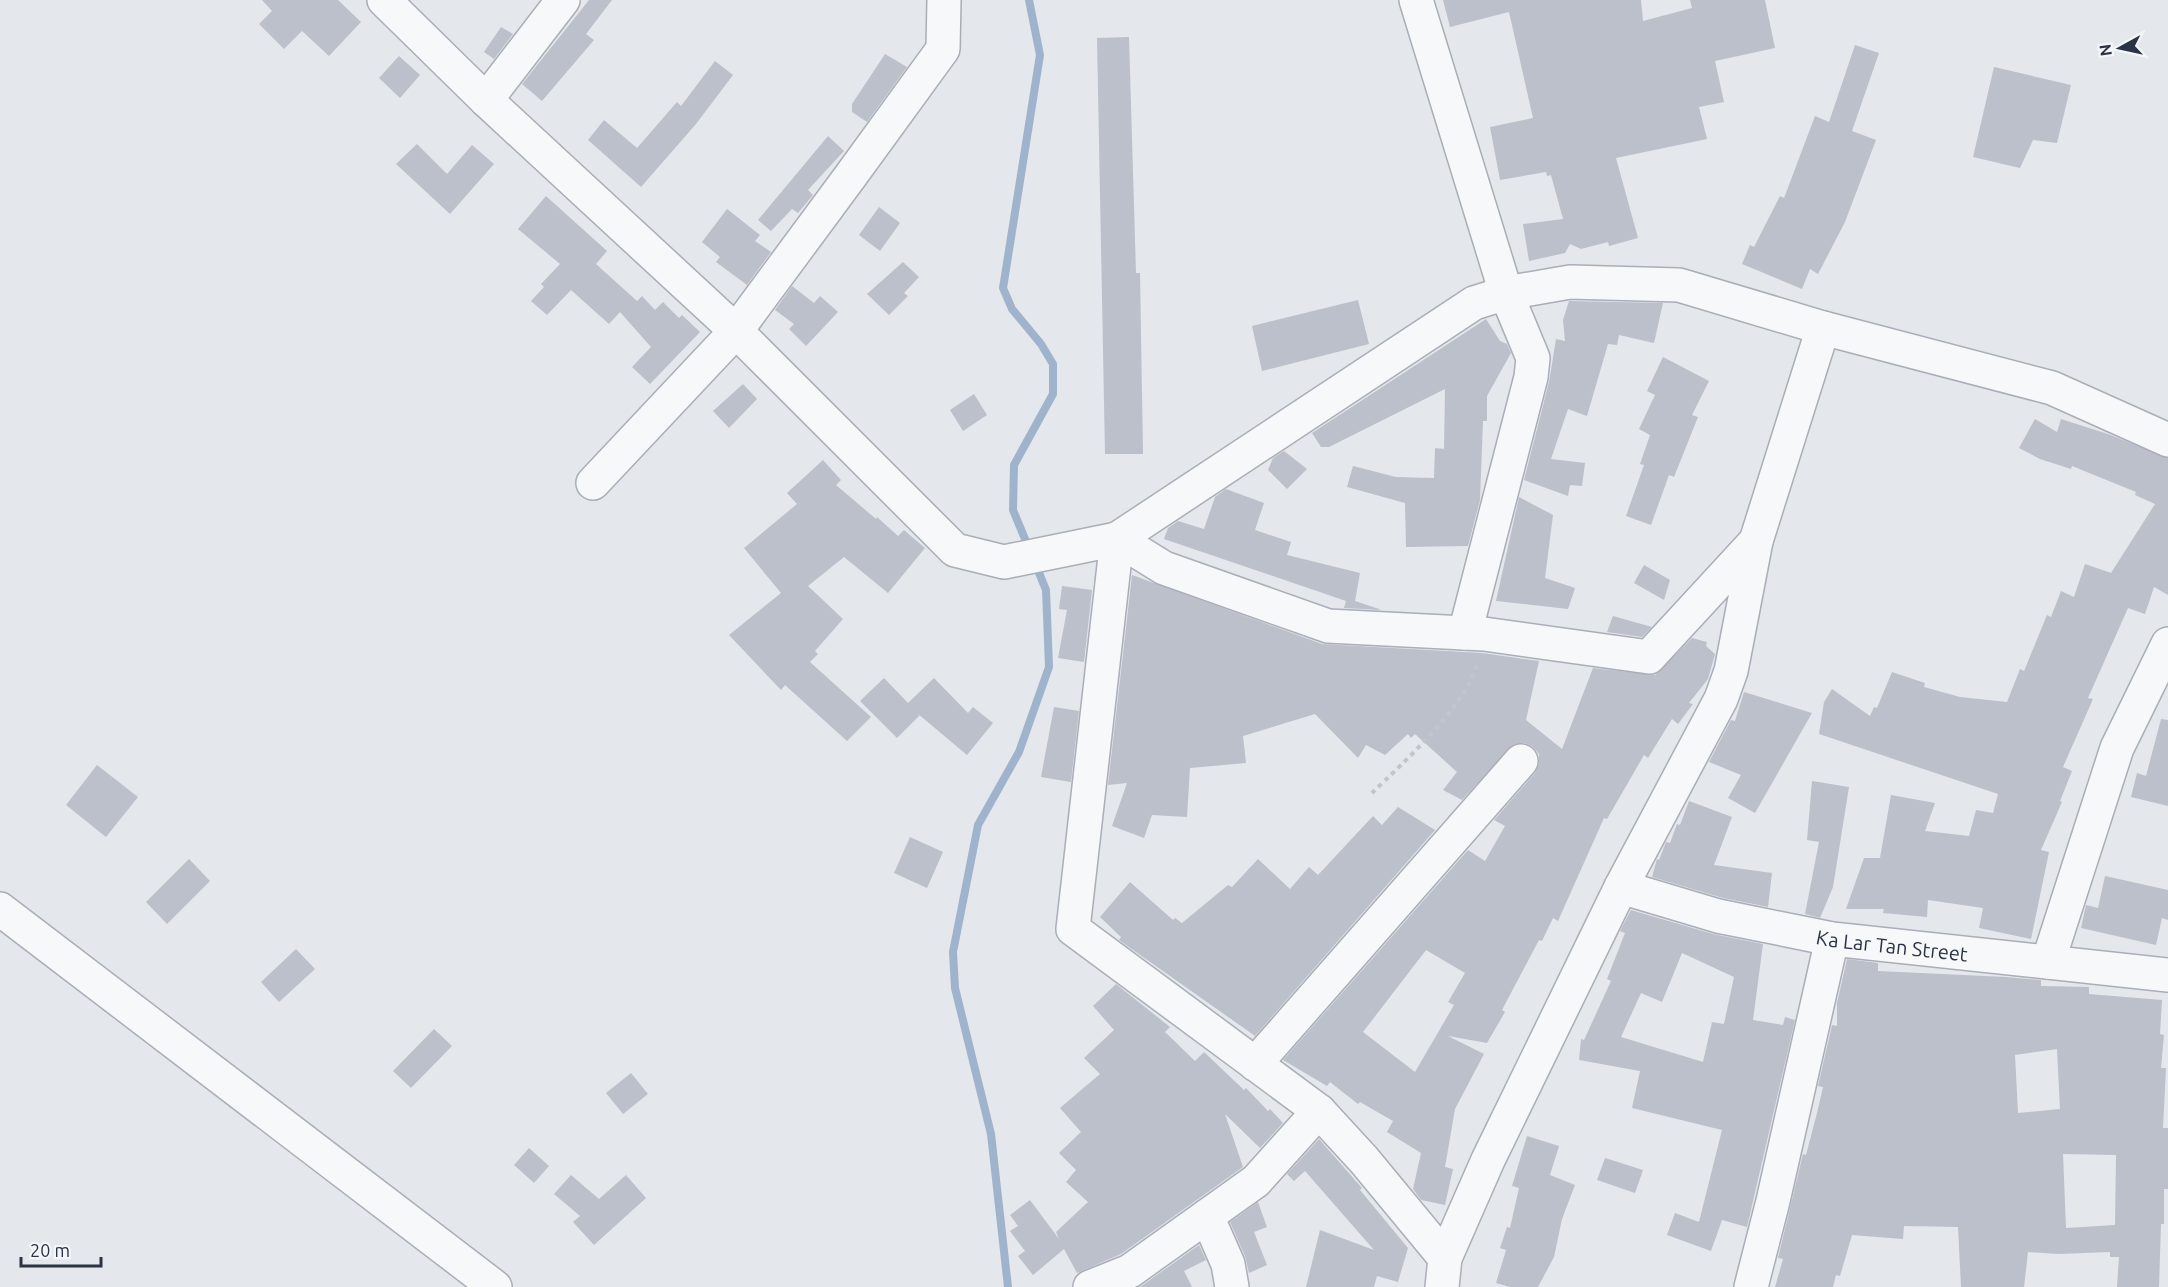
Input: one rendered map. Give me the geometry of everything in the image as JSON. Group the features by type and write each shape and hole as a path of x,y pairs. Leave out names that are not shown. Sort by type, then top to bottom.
{"street":[{"path":"384,0 486,100 736,331 955,550 1004,562 1117,539 1474,303 1506,293 1570,282 1679,285 1823,328 2052,388 2168,440"},
{"path":"486,100 563,0"},
{"path":"593,483 736,331 943,49 944,0"},
{"path":"1416,0 1506,293 1533,358 1474,634"},
{"path":"1443,1273 1488,1160 1621,887 1721,699 1731,671 1756,541 1823,328"},
{"path":"1117,539 1164,568 1328,626 1474,634 1650,657 1756,541"},
{"path":"1117,539 1072,929 1319,1111 1364,1160 1443,1273"},
{"path":"2048,962 2117,748 2168,644"},
{"path":"1255,1064 1521,760"},
{"name":"Ka Lar Tan Street","path":"1621,887 1718,916 1832,939 2168,975"},
{"path":"0,909 495,1287"},
{"path":"1751,1287 1773,1201 1832,939"},
{"path":"1090,1287 1130,1271 1256,1181 1319,1111"},
{"path":"1207,1216 1228,1264 1232,1287"}],"path":[{"path":"1372,794 1419,747 1473,680 1474,634"}],"building":[{"path":"262,0 338,0 361,22 329,56 302,31 284,49 259,24 272,11"},
{"path":"589,0 612,0 586,34 594,40 542,101 522,84"},
{"path":"1443,0 1641,0 1643,21 1692,8 1690,0 1765,0 1775,48 1715,61 1724,102 1699,107 1707,139 1616,158 1638,238 1609,246 1608,242 1581,249 1570,244 1565,253 1529,261 1523,224 1563,219 1551,175 1547,176 1546,172 1500,180 1490,127 1533,118 1509,12 1450,27"},
{"path":"501,27 513,34 494,59 484,52"},
{"path":"1129,37 1136,273 1140,273 1143,454 1105,454 1097,38"},
{"path":"1855,45 1879,53 1852,131 1876,140 1845,222 1818,274 1810,269 1802,289 1742,264 1750,245 1754,247 1780,196 1784,198 1815,116 1829,122"},
{"path":"885,54 907,67 867,122 852,112 852,104"},
{"path":"399,56 420,75 400,98 379,78"},
{"path":"715,61 733,75 696,124 641,187 588,140 604,120 637,148 677,102 681,106"},
{"path":"1994,67 2071,85 2057,143 2033,140 2020,168 1973,157"},
{"path":"828,136 844,151 808,190 813,195 798,213 792,209 771,231 758,220"},
{"path":"417,144 447,174 472,145 494,164 450,214 396,164"},
{"path":"546,196 607,251 596,264 637,301 642,296 655,310 663,302 679,318 682,315 700,332 650,384 632,367 651,347 620,312 609,324 571,290 547,315 531,301 544,287 541,284 560,264 518,229"},
{"path":"879,207 900,223 880,251 859,235"},
{"path":"727,209 760,235 755,241 771,252 747,285 716,262 720,257 702,242"},
{"path":"903,262 919,277 904,293 908,296 889,315 867,294"},
{"path":"792,286 814,303 820,296 838,312 806,346 789,329 794,324 775,310"},
{"path":"1358,300 1369,344 1262,371 1252,326"},
{"path":"1569,301 1663,303 1654,343 1619,335 1617,345 1608,344 1587,416 1568,409 1551,459 1585,463 1582,486 1570,485 1568,496 1524,480 1549,382 1556,339 1565,341 1563,320"},
{"path":"1486,319 1500,341 1507,344 1511,353 1487,396 1487,421 1483,421 1480,500 1468,546 1406,547 1405,503 1347,487 1353,466 1396,477 1434,478 1435,448 1444,449 1445,389 1329,447 1321,447 1312,433"},
{"path":"1663,357 1709,381 1692,415 1698,417 1674,477 1669,475 1651,525 1626,516 1644,465 1640,464 1650,435 1639,429 1655,395 1647,391"},
{"path":"743,384 757,399 729,428 713,411"},
{"path":"974,394 987,415 963,431 950,410"},
{"path":"2035,419 2057,432 2061,419 2108,434 2168,458 2168,595 2154,587 2145,614 2128,608 2088,698 2093,699 2063,767 2072,771 2060,801 2062,802 2041,850 2049,852 2031,939 1979,928 1983,908 1928,900 1927,917 1883,913 1884,909 1846,909 1864,858 1880,858 1891,795 1935,803 1925,831 1969,836 1976,810 1993,813 1998,794 1819,734 1824,702 1832,689 1870,716 1874,707 1877,708 1892,672 1925,683 1924,687 1960,697 2007,702 2020,669 2024,671 2047,615 2051,617 2061,591 2074,597 2085,564 2111,573 2155,504 2135,495 2136,492 2072,466 2071,469 2040,459 2019,448"},
{"path":"1284,451 1307,469 1287,489 1268,470 1273,458"},
{"path":"823,460 841,480 836,485 898,536 904,530 925,548 888,593 844,557 808,586 843,619 815,651 818,654 810,662 871,717 847,741 785,685 781,690 729,635 781,593 744,548 797,504 787,493"},
{"path":"1226,489 1264,503 1255,530 1291,542 1287,555 1360,573 1355,601 1382,610 1344,608 1346,601 1164,539 1168,528 1178,521 1204,529 1215,497"},
{"path":"1519,497 1553,515 1545,578 1575,588 1568,609 1496,601"},
{"path":"1644,565 1670,580 1664,600 1634,583"},
{"path":"1132,575 1322,644 1482,653 1539,661 1526,720 1562,749 1593,668 1655,675 1692,638 1707,642 1706,646 1715,654 1708,679 1689,703 1693,704 1678,724 1672,719 1648,758 1644,755 1607,819 1604,818 1558,921 1553,918 1542,941 1539,940 1502,1010 1505,1012 1487,1043 1448,1036 1484,1054 1455,1109 1445,1167 1453,1169 1445,1205 1421,1200 1413,1189 1421,1153 1387,1132 1393,1121 1360,1102 1358,1104 1330,1082 1327,1086 1283,1060 1468,850 1485,861 1505,826 1494,820 1535,773 1539,764 1539,754 1525,743 1514,744 1462,800 1443,790 1457,772 1415,734 1411,738 1408,734 1385,755 1366,745 1358,758 1315,714 1243,736 1246,763 1190,768 1187,817 1152,815 1144,838 1112,826 1127,783 1108,785","holes":["1426,950 1465,973 1448,1002 1454,1005 1415,1072 1363,1032"]},
{"path":"1062,586 1092,590 1084,662 1058,658 1067,610 1059,609"},
{"path":"1613,616 1652,627 1642,637 1607,632"},
{"path":"884,678 908,703 934,678 968,713 973,707 993,723 967,755 920,715 897,738 860,701"},
{"path":"1744,692 1812,713 1755,813 1728,798 1741,775 1709,762 1731,720 1735,721"},
{"path":"1054,707 1079,711 1071,782 1041,777"},
{"path":"2161,719 2168,720 2168,806 2131,797 2137,773 2146,776"},
{"path":"97,765 138,797 106,837 66,805"},
{"path":"1812,781 1849,787 1833,887 1820,918 1805,914 1819,842 1807,840"},
{"path":"1689,801 1732,817 1714,865 1772,873 1768,907 1723,898 1652,877 1657,859 1659,860 1666,842 1670,843 1677,824 1680,825"},
{"path":"1398,807 1435,830 1255,1036 1119,940 1121,937 1100,917 1130,882 1173,920 1175,918 1182,923 1228,885 1232,887 1258,859 1290,889 1309,867 1318,875 1373,816 1382,825"},
{"path":"910,837 943,852 927,888 894,873"},
{"path":"189,859 210,881 167,924 146,902"},
{"path":"2105,876 2168,890 2168,920 2162,918 2156,945 2081,928 2086,905 2098,908"},
{"path":"1631,910 1713,934 1763,944 1753,1020 1783,1025 1785,1017 1795,1020 1747,1227 1722,1220 1711,1251 1667,1235 1675,1213 1699,1222 1722,1130 1632,1108 1640,1071 1579,1060 1581,1039 1584,1040 1611,981 1607,979 1625,933 1620,931","holes":["1682,953 1734,977 1724,1024 1712,1022 1703,1062 1621,1037 1641,993 1662,1002"]},
{"path":"296,949 315,969 279,1002 261,982"},
{"path":"1847,959 1878,963 1878,971 2041,980 2041,986 2089,987 2089,994 2162,1000 2160,1034 2164,1035 2161,1068 2166,1068 2163,1128 2168,1128 2168,1189 2164,1189 2159,1287 2117,1287 2119,1257 2110,1257 2110,1252 2058,1254 2028,1252 2024,1287 1961,1287 1958,1227 1904,1226 1903,1239 1852,1235 1840,1276 1836,1275 1833,1287 1775,1287 1783,1259 1778,1258 1803,1154 1806,1155 1823,1087 1818,1086 1832,1025 1837,1026 1837,1003","holes":["2057,1049 2060,1109 2018,1113 2015,1055","2063,1154 2116,1155 2115,1225 2066,1228"]},
{"path":"1116,984 1170,1027 1165,1032 1195,1061 1204,1052 1283,1123 1260,1148 1225,1114 1243,1167 1121,1254 1077,1273 1064,1249 1033,1275 1018,1256 1025,1251 1010,1231 1018,1226 1010,1215 1030,1200 1059,1239 1056,1232 1088,1202 1066,1182 1076,1170 1059,1153 1081,1132 1060,1108 1100,1074 1084,1058 1114,1030 1093,1006"},
{"path":"434,1029 452,1046 411,1088 393,1071"},
{"path":"631,1073 648,1094 623,1114 606,1093"},
{"path":"1527,1136 1559,1146 1550,1175 1575,1185 1562,1219 1554,1257 1538,1287 1510,1287 1496,1283 1506,1250 1500,1248 1507,1227 1510,1228 1519,1188 1512,1186"},
{"path":"1319,1139 1362,1188 1360,1190 1408,1248 1398,1282 1377,1276 1374,1287 1306,1287 1320,1230 1374,1250 1305,1171 1294,1181 1287,1174"},
{"path":"529,1148 549,1166 534,1183 514,1165"},
{"path":"1605,1158 1643,1170 1635,1193 1597,1180"},
{"path":"571,1175 599,1199 626,1175 646,1198 594,1245 573,1222 580,1216 554,1194"},
{"path":"1258,1202 1267,1227 1254,1232 1267,1265 1249,1273 1245,1256 1230,1222"},
{"path":"1199,1245 1206,1260 1184,1271 1192,1287 1140,1287"}],"waterway":[{"path":"1029,0 1040,55 1003,288 1012,309 1041,344 1053,364 1053,394 1014,465 1013,510 1030,551"},
{"path":"1008,1287 991,1134 955,988 953,952 978,825 1019,752 1049,667 1046,590 1035,563"}]}
